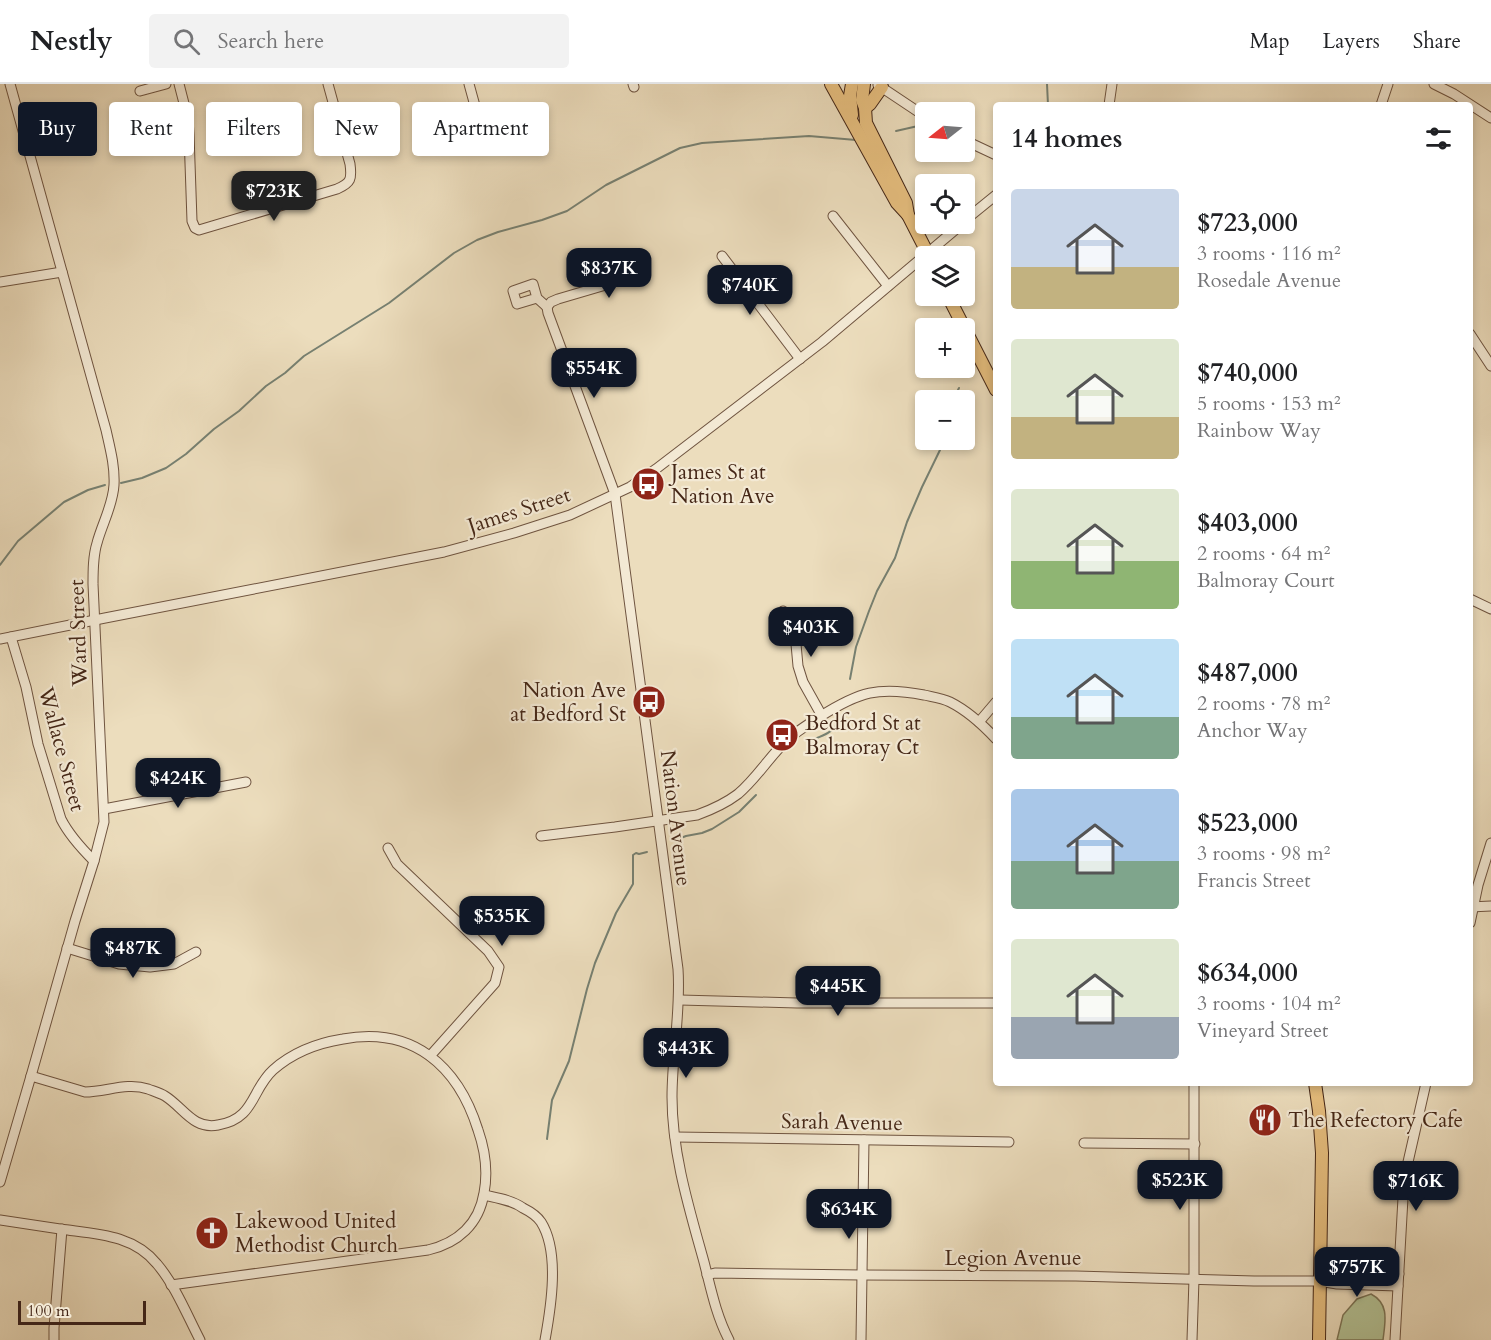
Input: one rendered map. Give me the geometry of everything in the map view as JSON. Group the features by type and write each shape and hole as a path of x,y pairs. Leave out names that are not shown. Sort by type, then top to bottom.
{"main road":[{"path":"831,84 897,203 908,215 924,246"},
{"path":"852,84 850,96 853,123"},
{"path":"864,84 862,100 868,128 906,203 908,215"},
{"path":"865,108 870,104 879,86"},
{"path":"953,306 993,384"},
{"path":"1315,1086 1323,1153 1319,1340"}],"street":[{"name":"Ward Street","path":"0,1182 102,835 104,808 93,584 94,557 112,499 114,475 106,430 10,84"},
{"path":"140,91 166,84"},
{"path":"179,84 188,119 192,221 195,228 199,230 338,189 349,182 350,164 328,84"},
{"path":"469,84 474,102"},
{"path":"1110,102 1112,84"},
{"path":"1382,102 1388,84"},
{"path":"1434,84 1466,102"},
{"path":"879,86 915,110"},
{"path":"1473,106 1491,118"},
{"path":"975,145 993,154"},
{"name":"James Street","path":"975,212 993,197"},
{"path":"833,216 888,286"},
{"name":"James Street","path":"938,246 950,234"},
{"path":"537,298 548,307 554,300 609,284 621,272 624,255"},
{"path":"722,256 800,359"},
{"name":"James Street","path":"0,639 444,552 552,522 630,487 656,469 800,359 915,265"},
{"path":"0,282 62,272"},
{"name":"Nation Avenue","path":"548,307 548,313 615,494 678,969 680,1000 673,1074 675,1137 683,1181 718,1318 729,1340"},
{"path":"1473,339 1491,366"},
{"path":"1473,600 1491,609"},
{"path":"783,611 795,638 798,666 803,682 822,716"},
{"name":"Wallace Street","path":"11,637 26,687 38,744 61,819 65,828 94,861"},
{"path":"541,836 698,815 732,798 752,780 786,742 838,705 862,694 878,691 906,691 948,701 979,722 993,737"},
{"path":"979,722 993,706"},
{"path":"104,808 246,782"},
{"path":"1473,904 1491,843"},
{"path":"388,848 397,864 488,951 499,967 495,983 430,1056"},
{"path":"1473,907 1491,906"},
{"path":"67,948 118,964 150,967 174,964 196,952"},
{"path":"680,1000 993,1003"},
{"path":"32,1076 85,1092 133,1086 147,1089 165,1096 194,1122 212,1126 240,1116 247,1110 272,1070 286,1060 316,1046 343,1039 368,1036 410,1044 430,1056 457,1083 473,1114 480,1134 486,1168 484,1195 474,1219 458,1238 439,1248 171,1285"},
{"path":"1192,1340 1194,1086"},
{"path":"1395,1340 1403,1198 1408,1162 1425,1086"},
{"name":"Sarah Avenue","path":"675,1137 1009,1142"},
{"path":"861,1340 864,1140"},
{"path":"1084,1143 1195,1144"},
{"path":"484,1195 523,1207 541,1223 547,1236 552,1258 552,1278 545,1340"},
{"path":"0,1220 108,1236 135,1245 158,1265 200,1340"},
{"path":"54,1340 62,1229"},
{"name":"Legion Avenue","path":"707,1275 715,1273 1076,1276 1319,1281 1337,1284 1398,1286"},
{"name":"Legion Avenue","path":"1319,1281 1337,1273 1399,1274"}],"green space":[{"path":"1371,1294 1384,1308 1383,1340 1337,1340 1343,1315 1357,1299"}],"waterway":[{"path":"1047,84 1048,102"},
{"path":"896,131 915,127"},
{"path":"121,483 142,478 166,468 304,356 389,303 454,253 477,240 567,211 606,185 680,148 702,143 809,136 856,140"},
{"path":"850,679 856,647 869,611 895,558 907,522 940,450"},
{"path":"0,565 18,541 64,502 88,490 105,485"},
{"path":"807,742 829,732 838,722"},
{"path":"673,841 712,829 739,812 756,795"},
{"path":"547,1139 552,1100 569,1061 595,963 616,913 633,884 633,855 647,852"}],"place":[{"name":"James St at Nation Ave","path":"648,484"},
{"name":"Nation Ave at Bedford St","path":"649,702"},
{"name":"Bedford St at Balmoray Ct","path":"782,735"},
{"name":"The Refectory Cafe","path":"1265,1120"},
{"name":"Lakewood United Methodist Church","path":"212,1233"}]}
